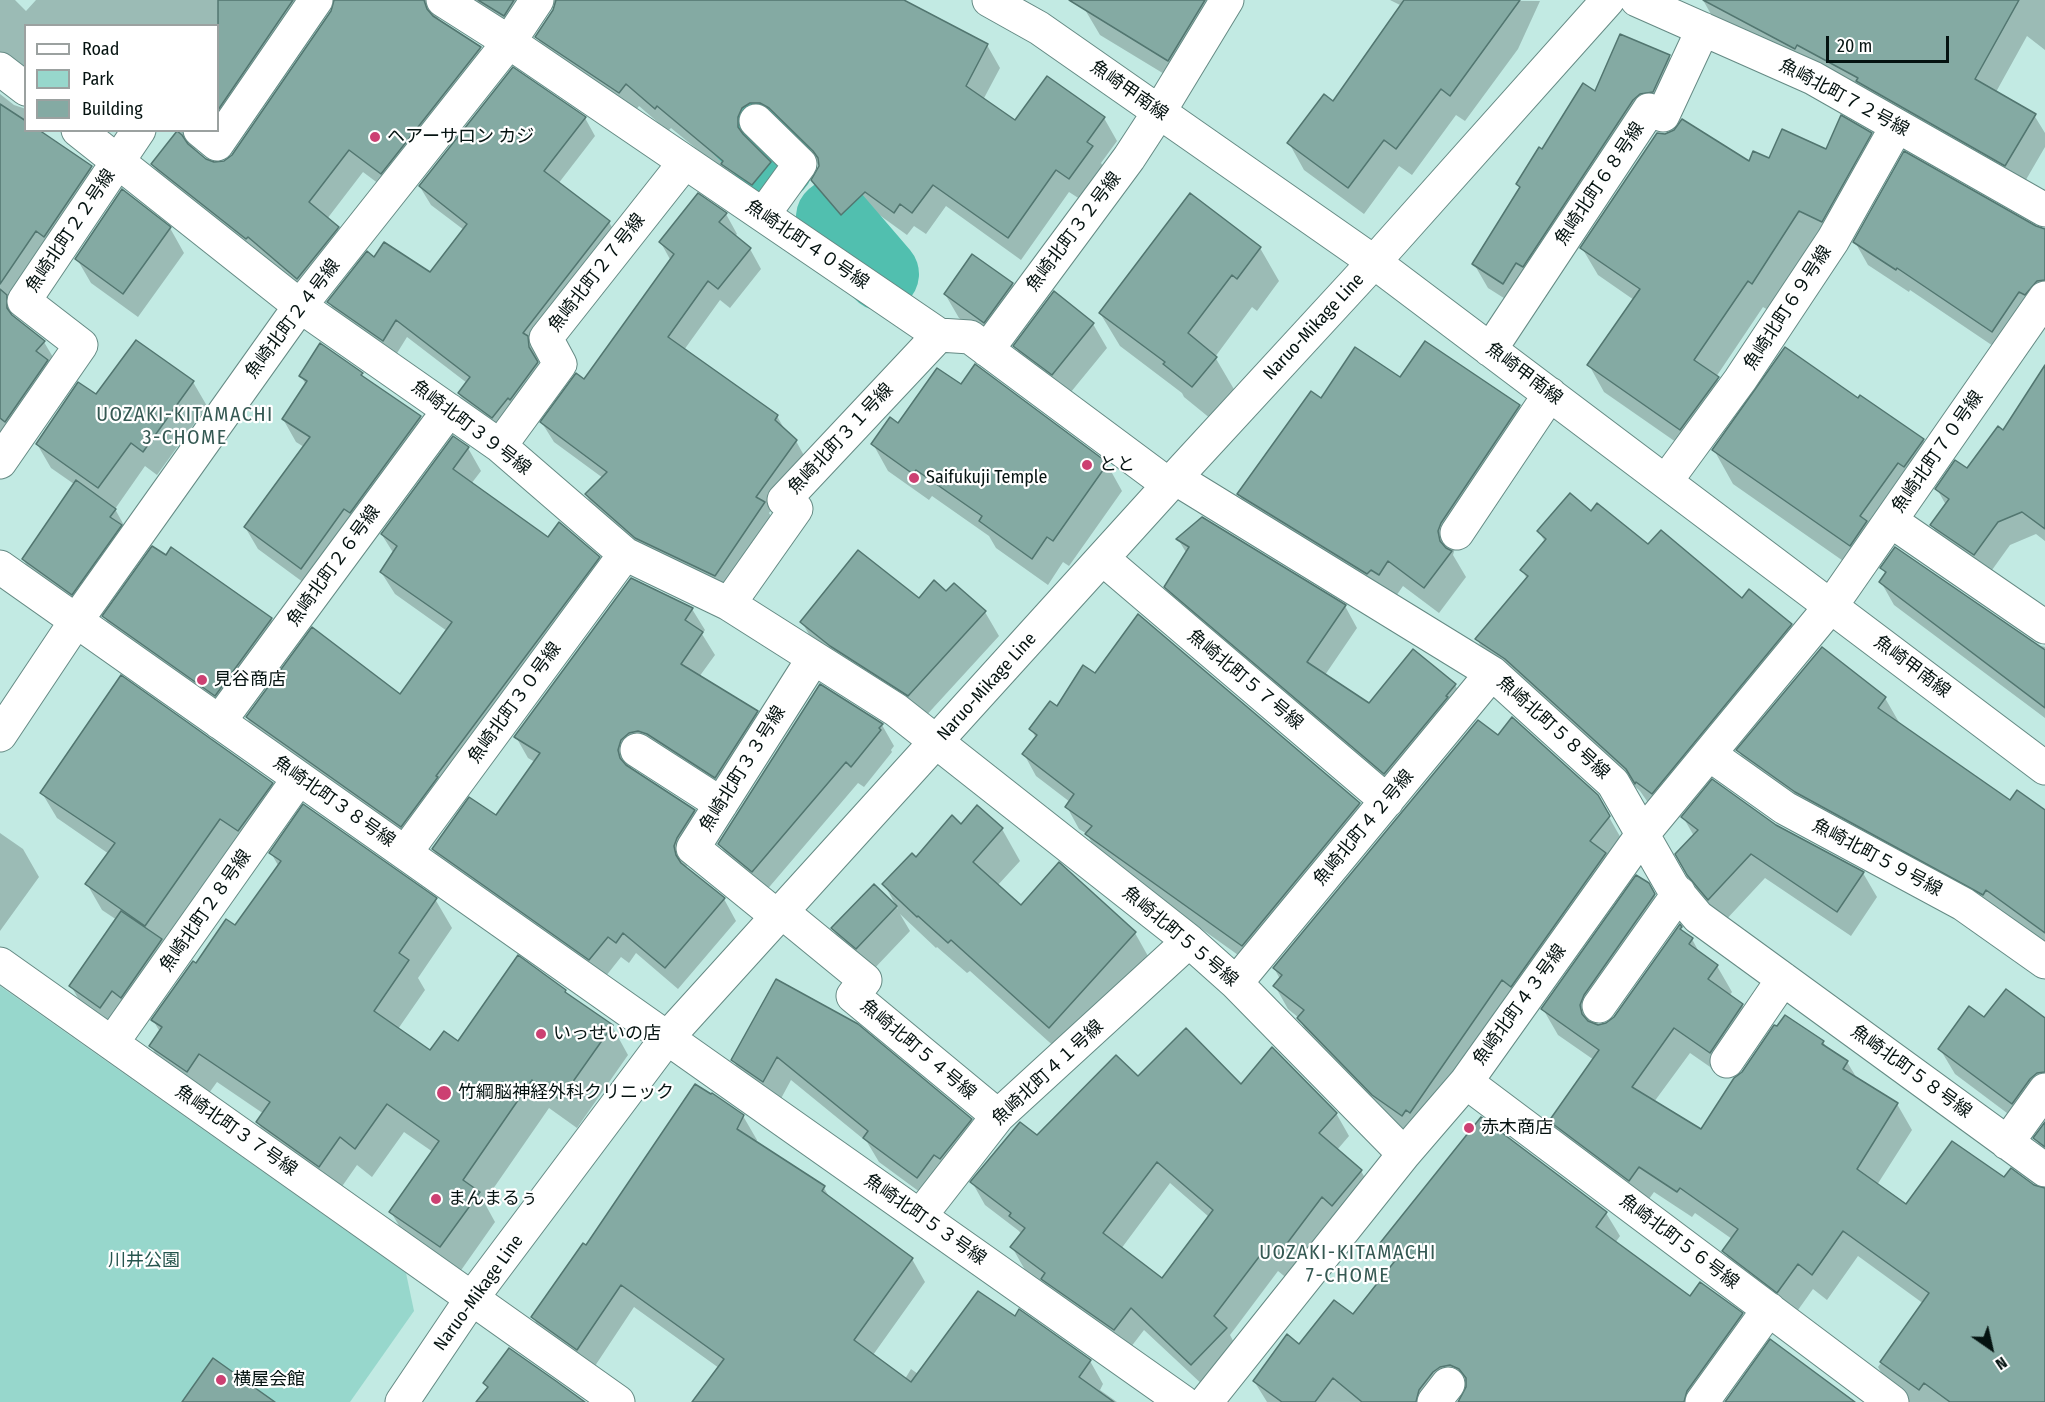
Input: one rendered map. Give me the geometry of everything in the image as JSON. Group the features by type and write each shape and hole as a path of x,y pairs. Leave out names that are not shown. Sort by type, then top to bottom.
{"street":[{"path":"202,132 217,144 316,0"},
{"name":"魚崎北町４０号線","path":"443,0 509,42 939,335"},
{"name":"魚崎北町２４号線","path":"0,735 76,621 300,306 509,42 537,0"},
{"name":"魚崎甲南線","path":"989,0 1039,28 1374,262 2045,768"},
{"name":"魚崎北町３２号線","path":"987,350 1129,158 1227,0"},
{"name":"Naruo-Mikage Line","path":"402,1402 472,1298 667,1038 1374,262 1608,0"},
{"name":"魚崎北町７２号線","path":"1637,0 1813,78 2045,210"},
{"name":"魚崎北町６８号線","path":"1490,350 1649,110 1663,115 1703,29"},
{"path":"0,69 24,87"},
{"path":"756,121 800,164 763,215"},
{"name":"魚崎北町６９号線","path":"1666,481 1740,380 1833,240 1897,126"},
{"name":"魚崎北町３９号線","path":"80,132 300,306 500,446 625,554 729,604 896,710 937,743"},
{"path":"118,162 138,132"},
{"name":"魚崎北町２２号線","path":"0,462 81,345 24,301 118,162"},
{"name":"魚崎北町２７号線","path":"500,446 560,364 546,338 685,162"},
{"name":"魚崎北町７０号線","path":"1831,606 2045,298"},
{"path":"939,335 970,337 1172,482"},
{"name":"魚崎北町３１号線","path":"729,604 796,508 784,500 939,335"},
{"path":"1457,533 1550,394"},
{"name":"魚崎北町２６号線","path":"219,722 449,410"},
{"name":"魚崎北町５８号線","path":"1172,482 1492,673 1613,783 1678,893 1698,917 2045,1170"},
{"path":"1891,520 2045,627"},
{"name":"魚崎北町３０号線","path":"405,853 625,554"},
{"name":"魚崎北町５７号線","path":"1103,559 1387,801"},
{"name":"魚崎北町３８号線","path":"0,567 667,1038"},
{"name":"魚崎北町４３号線","path":"1206,1402 1404,1154 1466,1082 1642,835 1831,606"},
{"name":"魚崎北町３３号線","path":"780,915 693,848 813,658"},
{"name":"魚崎北町４２号線","path":"1236,983 1492,673"},
{"name":"魚崎北町５５号線","path":"937,743 1189,941 1236,983 1404,1154"},
{"path":"637,750 721,804"},
{"name":"魚崎北町５９号線","path":"1709,754 1785,808 1963,903 2045,962"},
{"name":"魚崎北町２８号線","path":"112,1043 299,778"},
{"path":"1599,1006 1678,893"},
{"name":"魚崎北町５４号線","path":"780,915 865,980 853,996 998,1116"},
{"name":"魚崎北町４１号線","path":"920,1216 998,1116 1189,941"},
{"name":"魚崎北町３７号線","path":"0,964 618,1402"},
{"path":"1727,1062 1783,979"},
{"name":"魚崎北町５３号線","path":"667,1038 1183,1402"},
{"name":"魚崎北町５６号線","path":"1466,1082 1769,1309 1874,1397"},
{"path":"2007,1143 2045,1090"},
{"path":"1702,1402 1769,1309"}],"green space":[{"name":"川井公園","path":"0,986 406,1273 414,1311 350,1402 0,1402"}],"building":[{"path":"218,0 293,0 219,109 219,24"},
{"path":"334,0 424,0 433,16 481,47 381,174 349,150 309,202 339,227 297,279 248,237 246,239 151,164 176,132 206,159 214,162 224,161 232,155 331,11"},
{"path":"478,0 514,0 504,16"},
{"path":"556,0 904,0 988,44 966,86 1015,120 1047,76 1105,117 1087,142 1093,146 1069,179 1056,170 1008,238 933,185 912,213 900,204 894,213 865,192 841,215 811,180 819,166 818,158 769,108 760,103 750,103 742,108 738,117 738,127 743,134 771,162 752,185 721,164 723,161 657,106 655,109 626,84 619,93 535,37 553,10"},
{"path":"1069,0 1205,0 1168,61"},
{"path":"1404,0 1520,0 1450,96 1441,89 1396,149 1384,140 1348,188 1287,143 1324,94 1333,101"},
{"path":"1703,0 2019,0 1975,79 2036,114 2005,166 1856,81 1858,78 1797,45 1795,49"},
{"path":"1620,34 1670,55 1653,92 1640,94 1633,100 1523,267 1516,263 1503,284 1472,264 1520,187 1516,184 1539,147 1542,149 1583,83 1595,91"},
{"path":"513,67 586,117 544,171 610,221 523,333 528,336 529,347 538,362 510,400 508,398 492,418 458,393 470,377 396,320 383,341 327,302 367,251 374,257 384,242 430,272 467,224 419,186"},
{"path":"0,104 24,120 24,132 42,132 92,166 44,237 36,231 0,284"},
{"path":"1841,115 1872,133 1822,222 1799,211 1752,284 1748,281 1694,360 1719,377 1680,430 1587,365 1640,289 1580,248 1657,133 1665,134 1674,130 1682,119 1749,161 1753,151 1769,158 1782,129 1826,149"},
{"path":"1904,151 2045,229 2045,280 2037,281 2025,295 2019,292 1992,332 1897,268 1896,270 1853,242"},
{"path":"122,189 171,227 123,294 75,259"},
{"path":"698,193 727,213 719,222 751,248 718,289 708,281 668,337 778,415 775,420 797,440 756,497 765,502 715,576 635,538 585,494 607,472 540,422 576,373 584,379 674,254 659,242"},
{"path":"1190,193 1261,247 1237,279 1232,275 1188,333 1217,357 1192,387 1163,364 1165,362 1099,313"},
{"path":"972,254 1013,283 984,323 944,294"},
{"path":"0,289 7,295 7,308 12,315 45,341 36,351 48,360 5,422 0,418"},
{"path":"1054,291 1094,323 1052,375 1013,346"},
{"path":"136,340 194,381 143,452 131,443 98,488 36,444 78,382 96,394"},
{"path":"1425,341 1520,405 1441,523 1438,531 1440,541 1452,551 1424,588 1388,561 1379,575 1371,570 1367,574 1237,494 1311,391 1321,398 1355,347 1400,377"},
{"path":"320,343 363,373 361,375 421,416 350,513 344,509 301,569 244,527 310,437 282,419 307,381 299,376"},
{"path":"1785,347 1858,398 1860,395 1924,439 1904,467 1898,463 1860,516 1867,521 1850,546 1712,450"},
{"path":"975,364 1108,463 1053,541 1047,537 1032,559 979,521 982,516 916,470 913,474 871,444 890,417 898,423 937,368 961,384"},
{"path":"2045,365 2045,529 2022,512 1998,522 1974,555 1930,525 1949,499 1935,489 1955,460 1967,468 1998,426 2003,430"},
{"path":"453,436 469,447 453,469 548,537 559,522 600,557 436,776 438,777 401,827 246,717 312,627 400,694 452,622 380,572 397,546 381,534"},
{"path":"76,480 116,509 110,517 122,525 72,595 22,559"},
{"path":"1570,493 1591,511 1597,503 1648,544 1661,530 1742,598 1749,589 1792,624 1652,794 1636,782 1635,784 1626,769 1505,659 1475,639 1528,576 1520,570 1546,539 1537,531"},
{"path":"1202,517 1346,605 1307,662 1369,703 1413,649 1456,684 1446,696 1448,697 1384,774 1164,587 1189,547 1176,539"},
{"path":"152,546 166,555 171,547 272,618 215,696 102,616"},
{"path":"1895,547 2045,650 2045,708 1879,582 1886,572 1880,568"},
{"path":"858,550 919,598 934,580 946,591 954,583 986,611 908,696 830,646 800,622"},
{"path":"631,578 693,608 685,620 703,632 681,664 758,711 715,778 647,734 638,731 629,733 621,740 618,750 620,758 626,765 695,810 677,838 674,846 676,855 681,863 725,898 665,968 623,933 616,943 608,937 589,960 432,849 469,797 496,815 540,753 514,737"},
{"path":"1138,614 1360,803 1242,946 1085,834 1092,826 1065,807 1074,794 1022,754 1037,735 1029,729 1050,701 1057,706 1083,665 1095,673"},
{"path":"1822,647 1886,697 1878,708 2010,800 2017,790 2045,810 2045,933 1986,890 1983,895 1795,792 1736,750"},
{"path":"121,675 273,783 238,831 220,819 145,926 85,884 115,843 40,793"},
{"path":"820,684 883,724 879,728 881,730 851,767 846,762 752,872 718,844"},
{"path":"1512,717 1598,795 1610,816 1590,841 1606,853 1511,987 1502,980 1410,1113 1406,1110 1402,1116 1372,1095 1297,1018 1304,1010 1273,986 1282,975 1273,968 1478,720 1498,735"},
{"path":"1712,779 1776,825 1864,872 1837,912 1751,854 1708,900 1687,875 1675,854 1698,830 1681,817"},
{"path":"303,804 437,898 399,953 409,960 374,1011 430,1050 444,1031 458,1041 518,955 566,990 565,992 613,1025 560,1100 532,1080 463,1180 480,1192 440,1247 389,1212 439,1141 387,1104 355,1149 340,1137 319,1167 256,1122 270,1102 199,1054 187,1072 149,1046 162,1027 151,1020 193,961 196,963 226,919 235,925 281,861 269,853"},
{"path":"977,805 1003,828 973,862 1021,905 1059,862 1136,932 1049,1028 951,940 948,943 882,884 912,853 916,857 952,815 961,824"},
{"path":"1636,875 1649,883 1655,894 1584,995 1580,1005 1582,1014 1588,1021 1598,1025 1614,1017 1680,924 1682,927 1680,929 1693,938 1689,944 1718,965 1708,979 1743,1004 1710,1053 1674,1028 1632,1087 1701,1129 1734,1078 1742,1072 1774,1025 1777,1026 1785,1015 1824,1041 1822,1044 1848,1061 1843,1069 1898,1103 1857,1169 1906,1204 1952,1141 2004,1177 2011,1168 2034,1185 2045,1188 2045,1402 1950,1402 1924,1383 1919,1390 1880,1362 1929,1293 1843,1231 1812,1275 1798,1264 1777,1293 1722,1251 1738,1229 1680,1188 1677,1192 1639,1167 1629,1181 1549,1121 1599,1050 1541,1009"},
{"path":"874,884 897,906 856,949 831,928"},
{"path":"121,911 162,939 121,998 112,991 100,1008 69,986"},
{"path":"776,979 858,1024 972,1119 940,1159 934,1155 917,1178 863,1138 868,1131 777,1057 763,1082 731,1060"},
{"path":"2006,989 2045,1018 2045,1072 2037,1073 2030,1079 2012,1104 1938,1049 1969,1006 1984,1017"},
{"path":"1186,1028 1241,1084 1272,1047 1337,1113 1319,1133 1362,1170 1332,1206 1322,1197 1276,1258 1265,1249 1214,1316 1227,1328 1191,1365 1131,1308 1114,1330 1041,1279 1045,1273 1010,1247 1025,1228 1009,1216 1011,1213 970,1182 1020,1122 1037,1135 1116,1055 1138,1076","holes":["1157,1162 1213,1210 1162,1278 1103,1233"]},
{"path":"695,1084 744,1115 737,1129 825,1186 822,1191 913,1258 854,1340 911,1382 978,1291 1015,1316 1019,1309 1091,1360 1079,1377 1114,1402 692,1402 724,1359 621,1285 577,1350 531,1317 583,1243 586,1245"},
{"path":"1481,1117 1607,1212 1596,1227 1690,1296 1700,1282 1743,1313 1687,1391 1684,1402 1458,1402 1466,1387 1466,1378 1459,1369 1450,1365 1440,1367 1433,1372 1419,1390 1416,1402 1362,1402 1333,1378 1315,1402 1282,1402 1253,1381 1287,1334 1299,1344 1334,1300 1353,1314 1398,1257 1380,1243"},
{"path":"2045,1122 2045,1147 2033,1138"},
{"path":"1770,1339 1855,1402 1725,1402"},
{"path":"509,1348 585,1402 476,1402 488,1387 483,1383"},
{"name":"横屋会館","path":"213,1358 275,1402 182,1402"}],"waterway":[{"path":"601,0 661,52 777,164"},
{"path":"833,217 882,274"}],"place":[{"name":"ヘアーサロン カジ","path":"375,137"},
{"name":"とと","path":"1087,465"},
{"name":"Saifukuji Temple","path":"914,478"},
{"name":"見谷商店","path":"202,680"},
{"name":"いっせいの店","path":"541,1034"},
{"name":"竹綱脳神経外科クリニック","path":"444,1093"},
{"name":"赤木商店","path":"1469,1128"},
{"name":"まんまるぅ","path":"436,1199"},
{"name":"横屋会館","path":"221,1380"}],"district":[{"name":"UOZAKI-KITAMACHI 3-CHOME","path":"185,426"},
{"name":"UOZAKI-KITAMACHI 7-CHOME","path":"1348,1264"}]}
